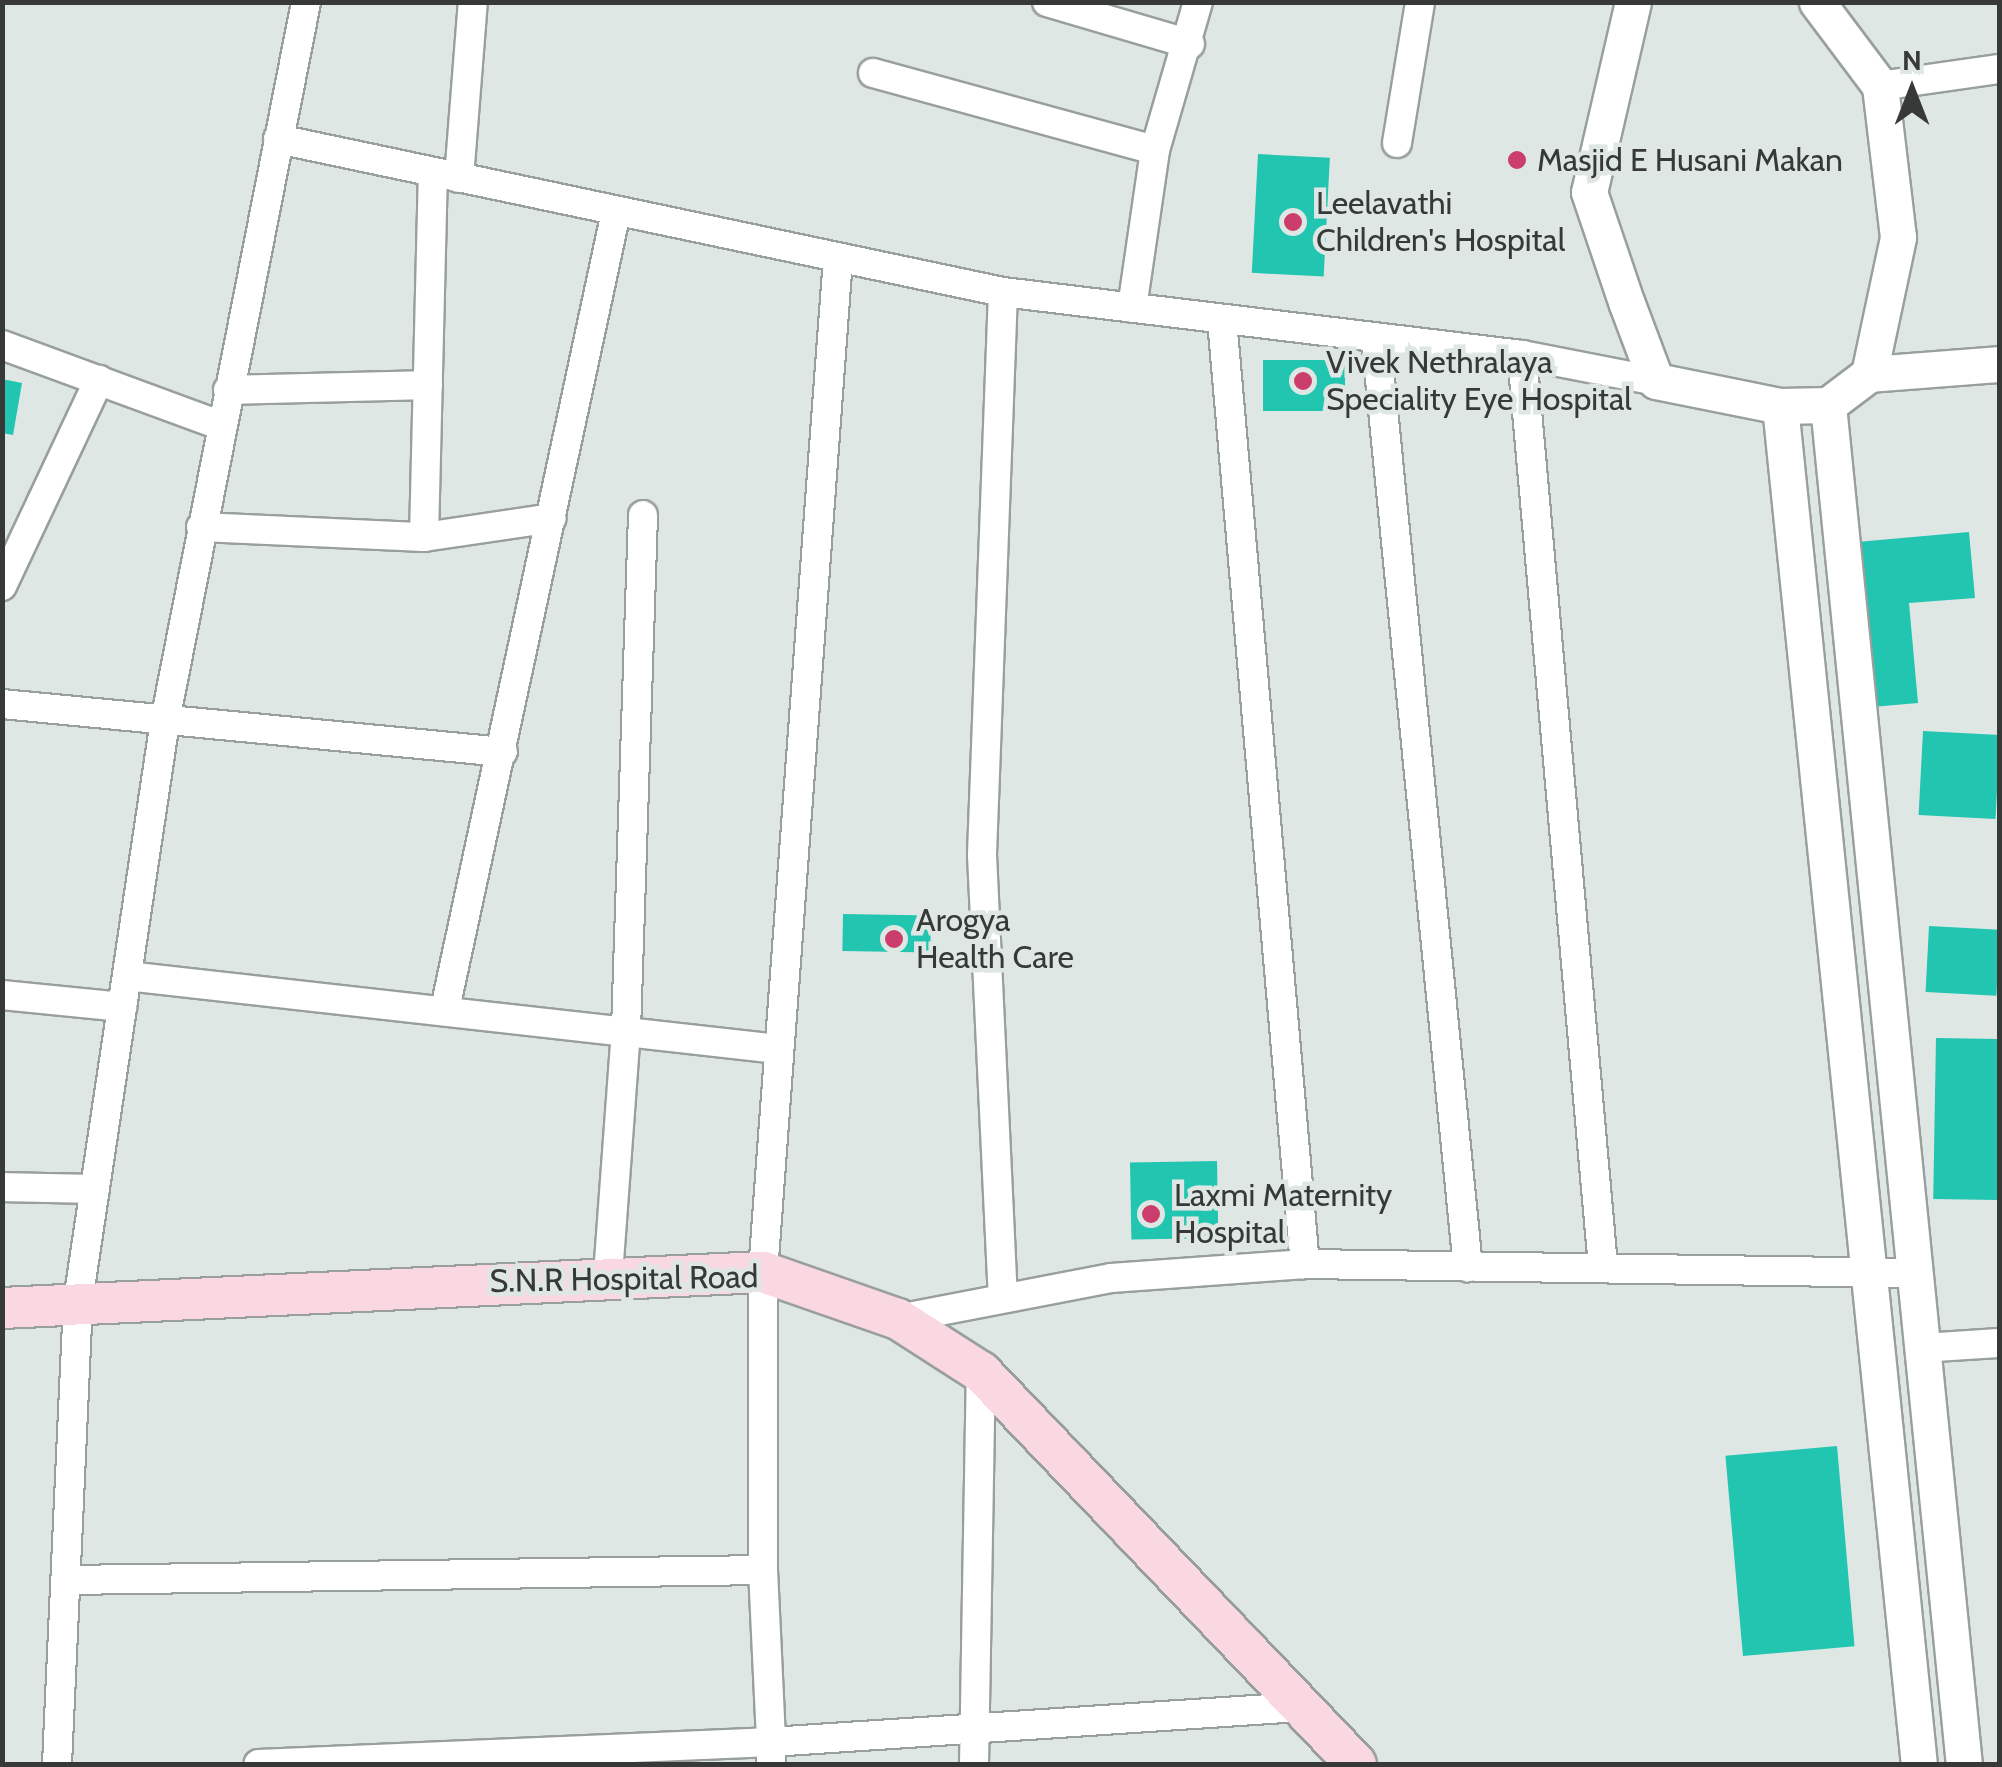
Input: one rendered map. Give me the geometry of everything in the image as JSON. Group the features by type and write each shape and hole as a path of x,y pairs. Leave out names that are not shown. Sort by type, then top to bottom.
{"main road":[{"name":"S.N.R Hospital Road","path":"2,1308 608,1274 764,1272 898,1319 981,1372 1356,1764"}],"street":[{"path":"424,537 428,385 446,175 473,2"},
{"path":"1047,2 1190,44"},
{"path":"1132,308 1155,150 1190,44 1198,2"},
{"path":"1396,143 1420,2"},
{"path":"1632,2 1589,192 1656,381"},
{"path":"1817,2 1880,86 1898,237 1869,374"},
{"path":"58,1764 78,1302 165,720 278,139 298,5"},
{"path":"1880,86 2000,69"},
{"path":"873,74 1155,150"},
{"path":"278,139 1003,292 1522,355 1780,406 1828,405 1869,374 2000,364"},
{"path":"446,1009 616,212"},
{"path":"770,1753 763,1570 764,1272 838,258"},
{"path":"1003,292 982,855 1003,1296"},
{"path":"1222,320 1305,1264"},
{"path":"1376,340 1468,1267"},
{"path":"2,345 220,425"},
{"path":"1522,355 1603,1267"},
{"path":"2,586 14,535 99,380"},
{"path":"228,390 428,385"},
{"path":"1828,405 1964,1764"},
{"path":"1780,406 1920,1764"},
{"path":"608,1274 626,1030 643,515"},
{"path":"201,527 424,537 552,518"},
{"path":"2,704 503,752"},
{"path":"127,976 778,1049"},
{"path":"2,995 122,1007"},
{"path":"2,1188 94,1189"},
{"path":"898,1319 1111,1278 1305,1264 1915,1273"},
{"path":"1922,1348 2000,1342"},
{"path":"974,1764 981,1372"},
{"path":"66,1580 763,1570"},
{"path":"258,1764 770,1753 973,1728 1300,1708"}],"building":[{"path":"1258,154 1330,158 1324,277 1252,273"},
{"path":"1263,360 1345,360 1345,411 1263,411"},
{"path":"2,379 22,383 13,435 2,433"},
{"path":"1969,532 1975,598 1909,603 1918,703 1872,707 1857,542"},
{"path":"1923,731 2000,735 1995,819 1919,815"},
{"path":"843,914 931,916 930,953 842,951"},
{"path":"1929,926 2000,930 1996,996 1926,992"},
{"path":"1936,1038 2000,1039 1997,1200 1933,1199"},
{"path":"1217,1161 1218,1238 1131,1240 1130,1163"},
{"path":"1837,1446 1855,1646 1743,1656 1725,1456"}],"place":[{"name":"Masjid E Husani Makan","path":"1517,160"},
{"name":"Leelavathi Children's Hospital","path":"1293,222"},
{"name":"Vivek Nethralaya Speciality Eye Hospital","path":"1303,381"},
{"name":"Arogya Health Care","path":"894,939"},
{"name":"Laxmi Maternity Hospital","path":"1151,1214"}]}
